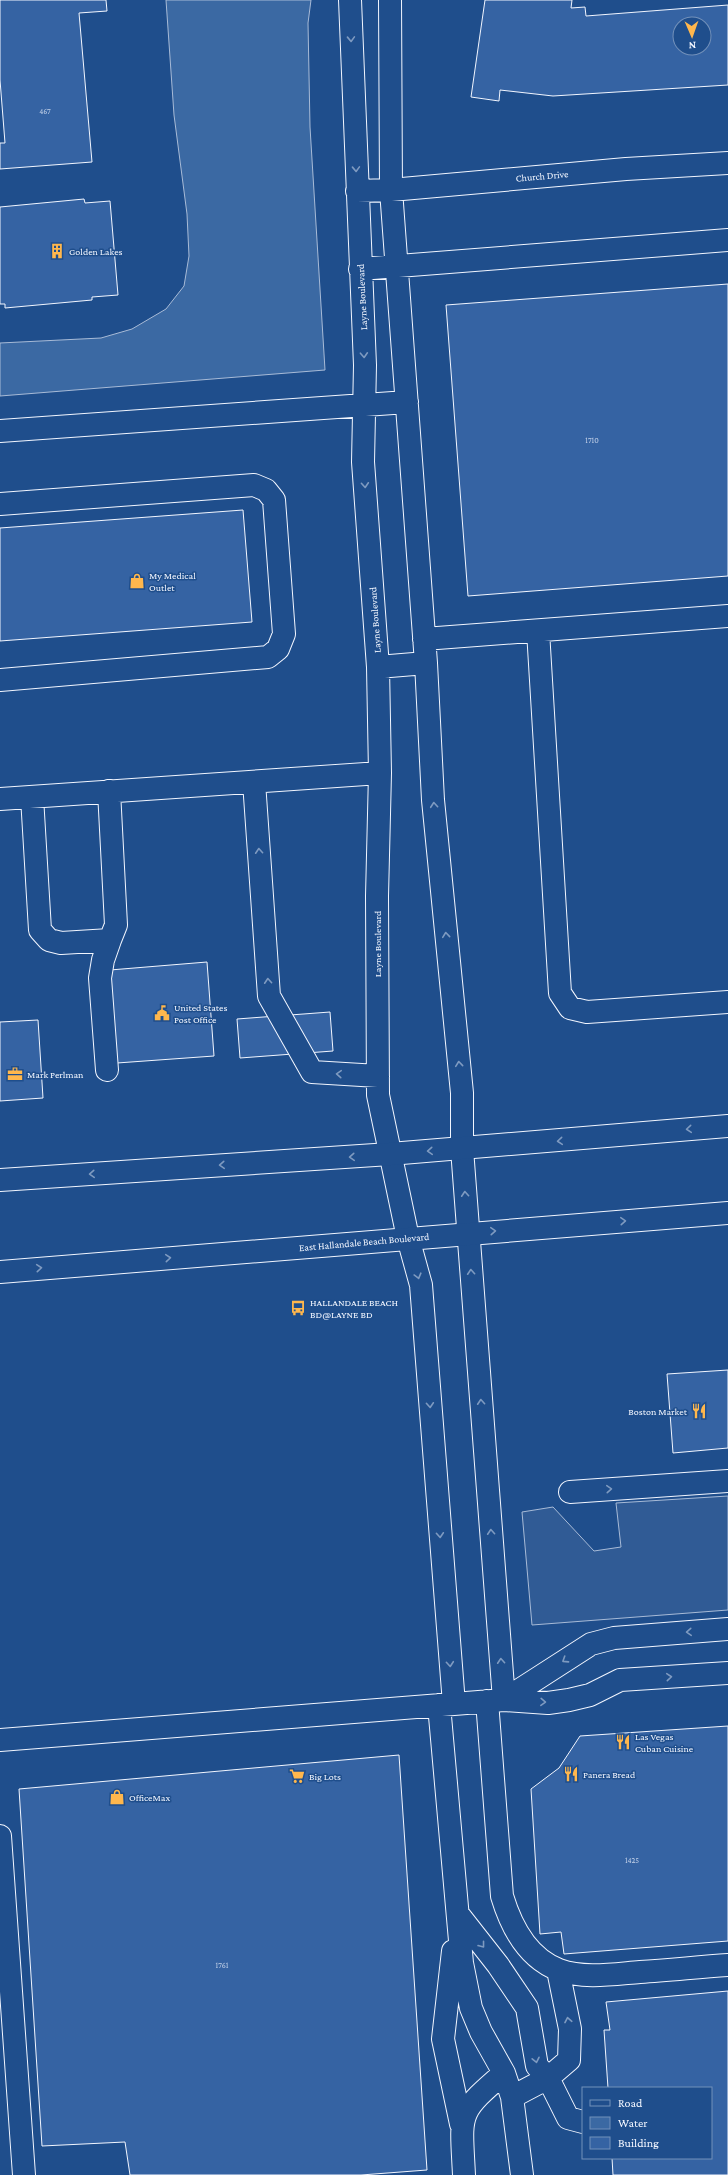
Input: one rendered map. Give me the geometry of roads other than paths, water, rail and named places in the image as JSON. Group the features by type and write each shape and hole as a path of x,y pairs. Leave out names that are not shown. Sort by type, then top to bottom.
{"street":[{"name":"Layne Boulevard","path":"350,0 365,365 363,462 378,667 380,773 377,896 378,1095 408,1238 421,1285 458,1914"},
{"path":"390,0 391,190 426,663 433,800 462,1093 462,1149 495,1701 502,1896 510,1920 522,1940 536,1956 558,1970 580,1974 606,1975 728,1965"},
{"name":"Church Drive","path":"357,191 391,190 626,169 728,163"},
{"path":"360,269 728,240"},
{"path":"0,431 407,402"},
{"path":"0,504 254,485 266,490 274,500 284,634 278,649 268,657 0,680"},
{"path":"424,639 728,616"},
{"path":"538,631 560,993 570,1008 587,1012 728,1002"},
{"path":"378,667 426,663"},
{"path":"0,799 380,773"},
{"path":"254,782 269,996 312,1072 378,1076"},
{"path":"106,1070 100,978 103,960 116,925 109,791"},
{"path":"32,797 40,930 49,940 61,943 110,940"},
{"path":"0,1180 462,1149 728,1126"},
{"name":"East Hallandale Beach Boulevard","path":"0,1272 728,1213"},
{"path":"570,1492 728,1481"},
{"path":"495,1701 591,1644 614,1638 728,1629"},
{"path":"0,1740 495,1701 548,1702 569,1700 590,1695 620,1680 728,1673"},
{"path":"0,1836 24,2175"},
{"path":"458,1914 462,1963 471,2008 481,2032 504,2074 512,2097 522,2175"},
{"path":"458,1914 498,1965 527,2008 537,2066 548,2078 568,2118 582,2122"},
{"path":"458,1914 443,2039 461,2124 464,2175"},
{"path":"512,2097 548,2078 569,2060 570,2029 558,1970"},
{"path":"461,2124 466,2110 474,2099 504,2074"}],"water":[{"path":"166,0 311,0 308,23 310,127 325,370 0,396 0,343 101,338 132,329 166,309 184,286 189,256 187,214 174,115"}],"place":[{"name":"Golden Lakes","path":"57,251"},
{"name":"My Medical Outlet","path":"137,581"},
{"name":"United States Post Office","path":"162,1013"},
{"name":"Mark Perlman","path":"15,1074"},
{"name":"HALLANDALE BEACH BD@LAYNE BD","path":"298,1308"},
{"name":"Boston Market","path":"699,1411"},
{"name":"Las Vegas Cuban Cuisine","path":"623,1742"},
{"name":"Panera Bread","path":"571,1774"},
{"name":"Big Lots","path":"297,1776"},
{"name":"OfficeMax","path":"117,1797"}]}
